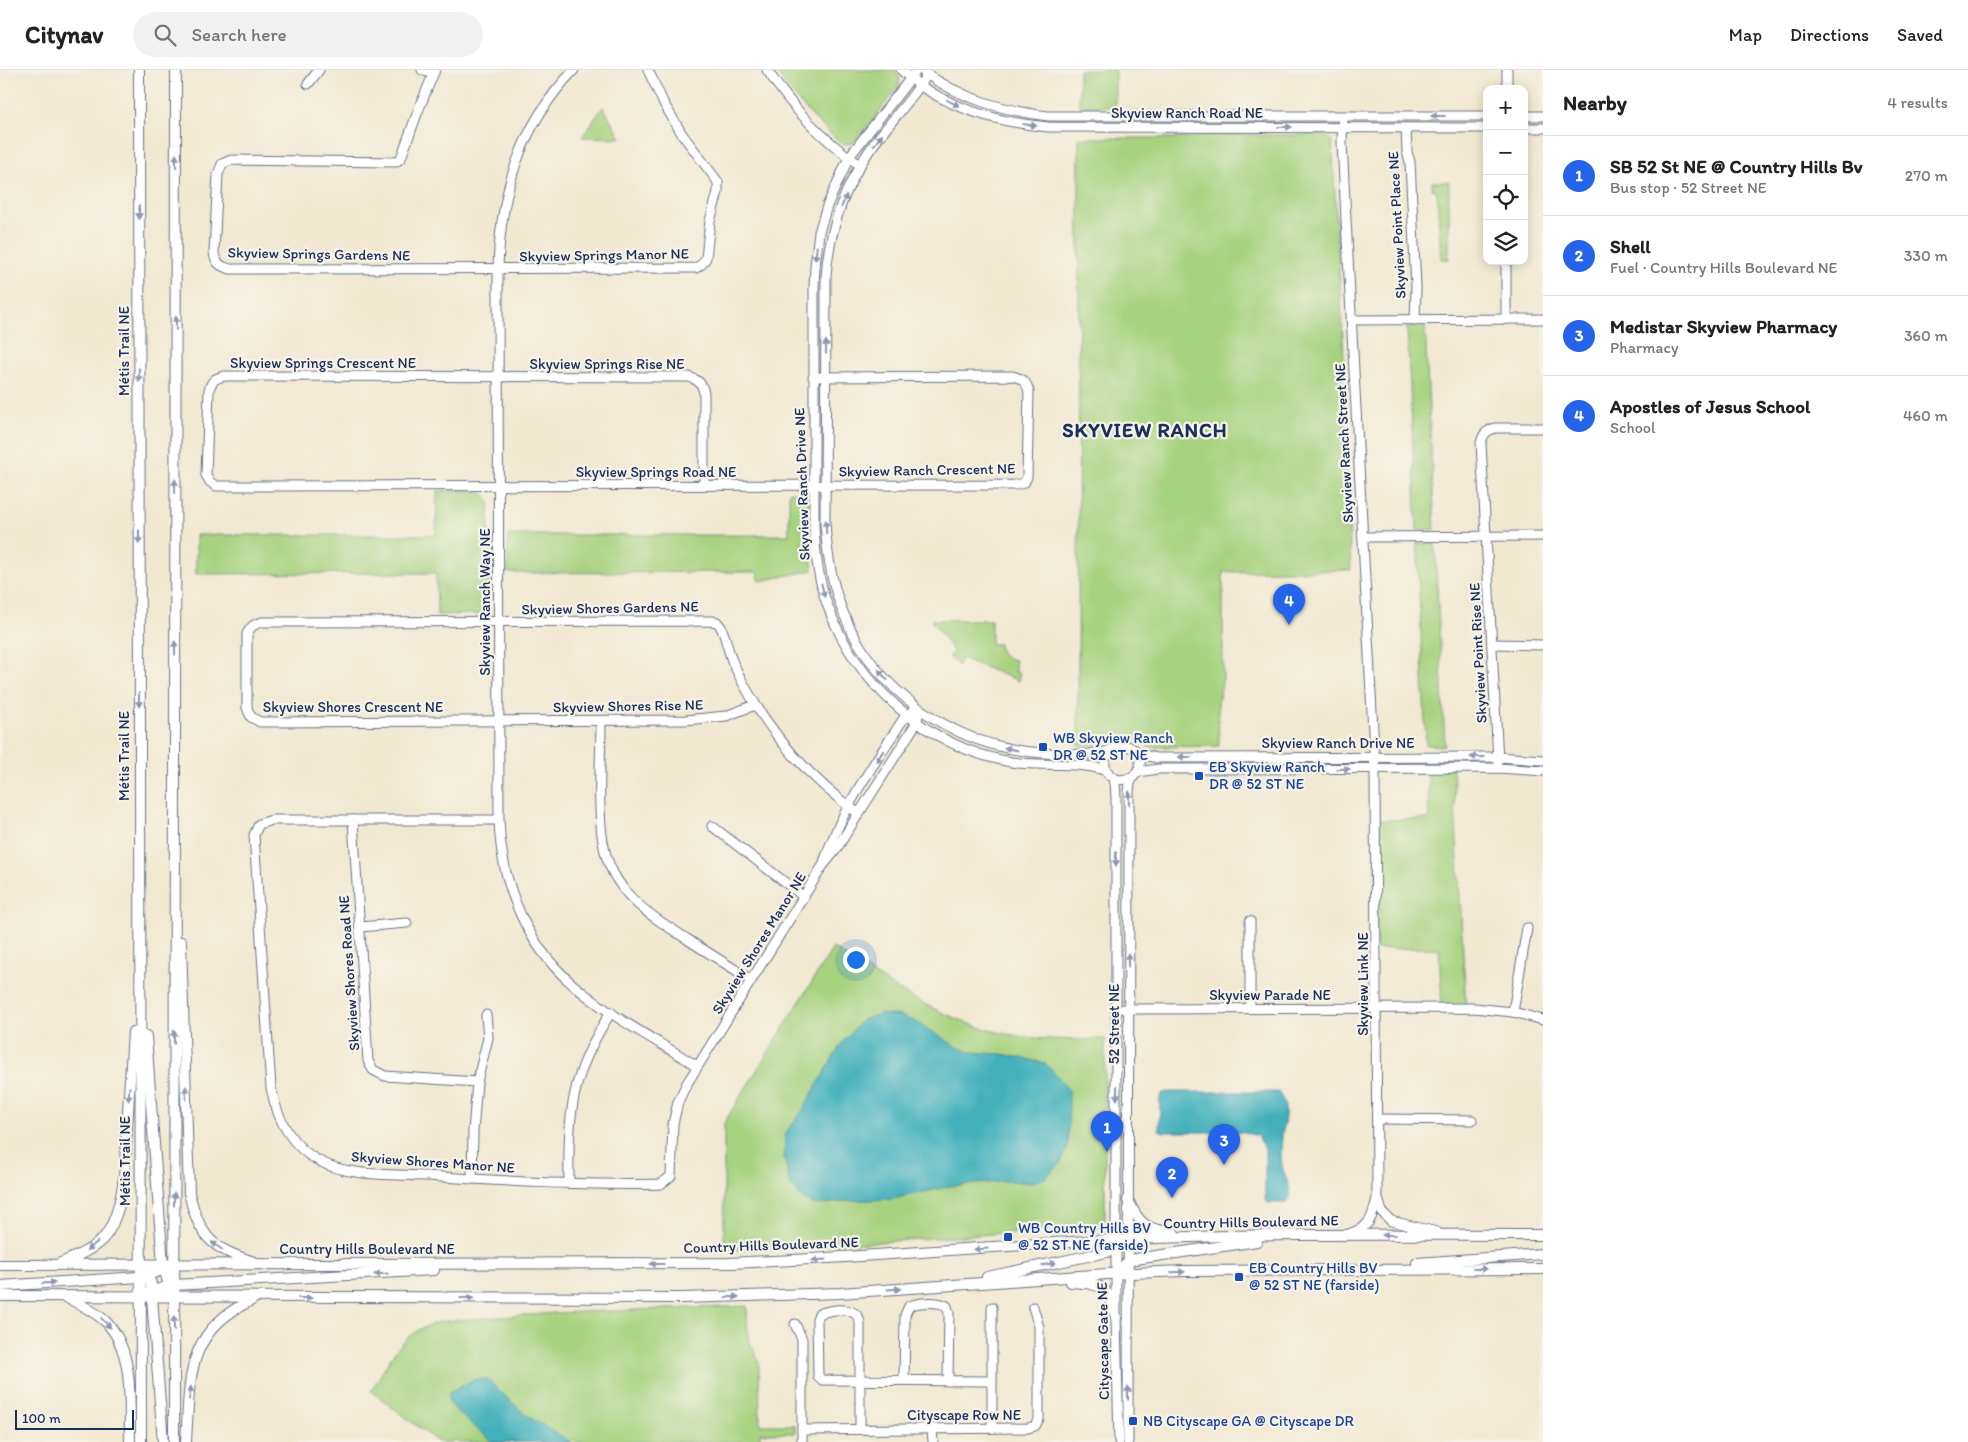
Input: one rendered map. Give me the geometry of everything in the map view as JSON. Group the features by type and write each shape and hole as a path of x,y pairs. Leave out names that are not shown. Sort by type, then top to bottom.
{"main road":[{"path":"132,70 133,96 138,122"},
{"name":"Métis Trail NE","path":"139,70 140,1265 144,1276 140,1297 141,1442"},
{"path":"167,1267 175,767 176,70"},
{"path":"175,767 189,1193 194,1214 202,1230 212,1242 231,1254 262,1265"},
{"path":"55,1265 88,1250 108,1234 120,1202 124,1168 139,941"},
{"path":"139,970 144,1006 167,1267 174,1298 174,1442"},
{"path":"1128,1200 1136,1217 1147,1226 1163,1232 1199,1237"},
{"name":"Country Hills Boulevard NE","path":"1128,1239 1344,1235 1543,1235"},
{"path":"1116,1274 1129,1260 1295,1236"},
{"path":"950,1285 1117,1244 1128,1239"},
{"name":"Country Hills Boulevard NE","path":"0,1265 140,1265 167,1267 728,1263 1117,1244"},
{"path":"1344,1270 1543,1254"},
{"path":"0,1296 140,1297 171,1286 410,1272 499,1264"},
{"path":"0,1286 144,1276 167,1267"},
{"path":"152,1294 174,1298 683,1298 840,1293 1129,1273 1526,1269 1543,1271"},
{"path":"144,1276 152,1294 163,1442"},
{"path":"1036,1279 1099,1285 1104,1288 1112,1300 1116,1318"},
{"path":"65,1296 106,1322 117,1337 126,1369 130,1442"},
{"path":"186,1442 194,1361 200,1344 220,1318 256,1298"}],"street":[{"path":"308,84 319,70"},
{"path":"422,70 434,72"},
{"name":"Skyview Springs Manor NE","path":"498,270 685,269 696,268 702,264 706,258 710,221 718,192 718,182 682,134 663,102 648,70"},
{"path":"767,70 806,120 823,137 860,165"},
{"name":"Skyview Ranch Road NE","path":"901,70 920,86 964,109 987,117 1026,125 1048,127 1483,128"},
{"path":"1507,70 1507,85"},
{"name":"Skyview Ranch Way NE","path":"571,71 535,121 518,154 510,175 499,234 499,820 502,853 512,896 531,934 551,962 582,992 610,1012 697,1066"},
{"name":"Skyview Springs Gardens NE","path":"434,72 401,158 396,162 231,160 222,164 218,174 215,260 221,267 230,269 498,270"},
{"name":"Skyview Ranch Drive NE","path":"922,72 911,79 849,158 827,206 816,249 813,376 815,548 823,593 833,620 849,651 871,681 906,715 917,722 950,742 989,757 1028,765 1088,766 1100,768 1110,774"},
{"name":"Skyview Ranch Drive NE","path":"922,72 920,86 860,165 839,212 828,259 826,485 827,546 831,574 843,612 853,633 874,664 900,693 919,709 976,739 1012,749 1031,752 1089,755 1111,750"},
{"name":"Skyview Ranch Road NE","path":"922,72 967,97 1015,112 1048,116 1483,116"},
{"name":"Skyview Ranch Street NE","path":"1343,116 1342,144 1375,769"},
{"path":"1528,116 1543,116"},
{"name":"Skyview Point Place NE","path":"1406,128 1407,152 1410,162 1415,268 1415,320"},
{"path":"1528,128 1543,128"},
{"path":"1506,265 1506,319"},
{"path":"1351,320 1543,320"},
{"name":"Skyview Ranch Crescent NE","path":"813,376 1014,376 1022,378 1028,384 1029,392 1029,469 1024,483 1016,485 814,485"},
{"name":"Skyview Springs Rise NE","path":"498,378 689,377 697,380 703,386 704,393 704,485"},
{"name":"Skyview Springs Crescent NE","path":"498,378 216,378 211,382 209,390 206,475 210,482 216,486 498,485"},
{"name":"Skyview Point Rise NE","path":"1498,768 1480,443 1482,436 1488,430 1495,428 1543,428"},
{"name":"Skyview Springs Road NE","path":"498,485 814,485"},
{"path":"1363,537 1543,536"},
{"name":"Skyview Shores Gardens NE","path":"499,622 703,620 717,622 724,632 732,661 755,705 773,732 800,764 848,807 859,814"},
{"name":"Skyview Shores Crescent NE","path":"499,622 262,622 255,624 247,634 247,708 251,717 260,722 499,721"},
{"path":"1492,644 1543,645"},
{"name":"Skyview Shores Rise NE","path":"499,721 707,719 726,716 755,705"},
{"path":"906,715 919,709"},
{"name":"Skyview Shores Manor NE","path":"499,820 272,820 259,824 255,828 269,1053 274,1106 281,1122 291,1138 306,1153 320,1162 353,1171 472,1180 568,1184 661,1184 671,1176 673,1124 678,1102 697,1066 822,867 835,851 917,722 919,709"},
{"name":"Skyview Shores Manor NE","path":"822,867 828,848 848,807 906,715"},
{"path":"601,721 603,844 610,866 621,886 636,904 656,920 751,980"},
{"path":"1120,745 1126,745 1135,750 1140,760 1136,774 1125,780 1117,779 1110,774 1106,758 1111,750 1120,745"},
{"name":"Skyview Ranch Drive NE","path":"1135,750 1143,755 1157,758 1498,756 1543,760"},
{"name":"Skyview Ranch Drive NE","path":"1136,774 1158,769 1498,768 1543,771"},
{"name":"Skyview Link NE","path":"1344,1235 1364,1228 1369,1223 1377,1198 1375,769"},
{"name":"52 Street NE","path":"1110,774 1116,791 1117,1244"},
{"name":"52 Street NE","path":"1129,1273 1129,792 1130,783 1136,774"},
{"name":"Skyview Shores Road NE","path":"353,820 368,1062 373,1070 385,1076 477,1082"},
{"path":"712,826 804,897"},
{"path":"1250,921 1250,1008"},
{"path":"360,927 407,923"},
{"path":"1513,1012 1527,928"},
{"name":"Skyview Parade NE","path":"1116,1009 1474,1008 1513,1012 1543,1020"},
{"path":"568,1184 569,1126 574,1094 585,1058 610,1012"},
{"path":"472,1180 477,1082 488,1038 486,1015"},
{"path":"1376,1119 1472,1120"},
{"name":"Skyview Link NE","path":"1377,1198 1382,1212 1391,1221 1400,1225 1451,1235"},
{"name":"Cityscape Gate NE","path":"1117,1244 1116,1318 1119,1442"},
{"name":"Cityscape Gate NE","path":"1128,1442 1129,1273"},
{"path":"904,1380 905,1315 910,1306 915,1304 942,1303 947,1306 949,1313 948,1381"},
{"path":"992,1307 992,1428"},
{"name":"Cityscape Row NE","path":"802,1430 1028,1428 1035,1426 1039,1419 1039,1327 1033,1307"},
{"path":"860,1429 860,1381 860,1317 857,1313 848,1310 819,1314 817,1319 818,1376 822,1380 860,1381 992,1381"},
{"path":"795,1324 802,1339 802,1442"},
{"path":"932,1428 933,1442"}],"green space":[{"path":"775,70 895,70 900,80 898,88 853,143 843,144 806,110"},
{"path":"1079,70 1115,70 1115,107 1079,106"},
{"path":"603,107 621,138 582,137"},
{"path":"1196,135 1324,135 1332,141 1344,358 1342,363 1351,570 1223,572 1223,678 1218,702 1219,746 1148,747 1136,738 1122,733 1114,735 1096,745 1078,745 1079,138 1192,138"},
{"path":"1432,182 1449,182 1449,259 1441,259 1437,191 1432,189"},
{"path":"1407,327 1425,327 1435,530 1417,530"},
{"path":"437,491 479,492 489,500 489,606 484,614 437,615 436,573 196,574 196,535 436,535"},
{"path":"789,492 803,493 809,499 808,535 813,570 760,581 757,572 508,573 508,535 789,535"},
{"path":"1417,543 1435,543 1445,746 1426,745"},
{"path":"931,620 991,620 991,644 999,644 1000,650 1004,655 1015,660 1015,672 1019,673 1019,681 961,658 958,665 948,657 954,652"},
{"path":"1453,768 1466,1008 1442,1008 1439,948 1376,949 1375,820 1429,819 1428,769"},
{"path":"833,948 899,990 968,1023 992,1031 1018,1036 1105,1039 1105,1226 837,1245 724,1250 724,1123"},
{"path":"747,1306 748,1339 759,1361 760,1425 795,1425 795,1433 760,1433 760,1442 438,1442 371,1391 392,1356 407,1338 429,1325 444,1321 554,1313"}],"water":[{"path":"881,1014 901,1016 918,1023 957,1047 971,1052 1002,1054 1045,1063 1069,1091 1068,1146 1061,1163 1045,1178 1030,1183 1011,1181 951,1186 893,1199 847,1201 817,1205 804,1200 790,1184 784,1158 785,1134 802,1111 841,1044 862,1020"},
{"path":"1166,1092 1278,1092 1285,1108 1281,1155 1283,1170 1290,1189 1287,1203 1268,1203 1265,1199 1265,1149 1258,1136 1241,1132 1163,1132 1159,1130 1160,1098 1161,1094"},
{"path":"475,1379 487,1379 526,1415 571,1442 493,1442 455,1410 449,1402 449,1392"}],"place":[{"name":"Apostles of Jesus School","path":"1289,625"},
{"name":"WB Skyview Ranch DR @ 52 ST NE","path":"1043,747"},
{"name":"EB Skyview Ranch DR @ 52 ST NE","path":"1199,776"},
{"name":"SB 52 St NE @ Country Hills Bv","path":"1107,1152"},
{"name":"Medistar Skyview Pharmacy","path":"1224,1165"},
{"name":"Shell","path":"1172,1198"},
{"name":"WB Country Hills BV @ 52 ST NE (farside)","path":"1008,1237"},
{"name":"EB Country Hills BV @ 52 ST NE (farside)","path":"1239,1277"},
{"name":"NB Cityscape GA @ Cityscape DR","path":"1133,1421"}],"district":[{"name":"SKYVIEW RANCH","path":"1145,430"}]}
